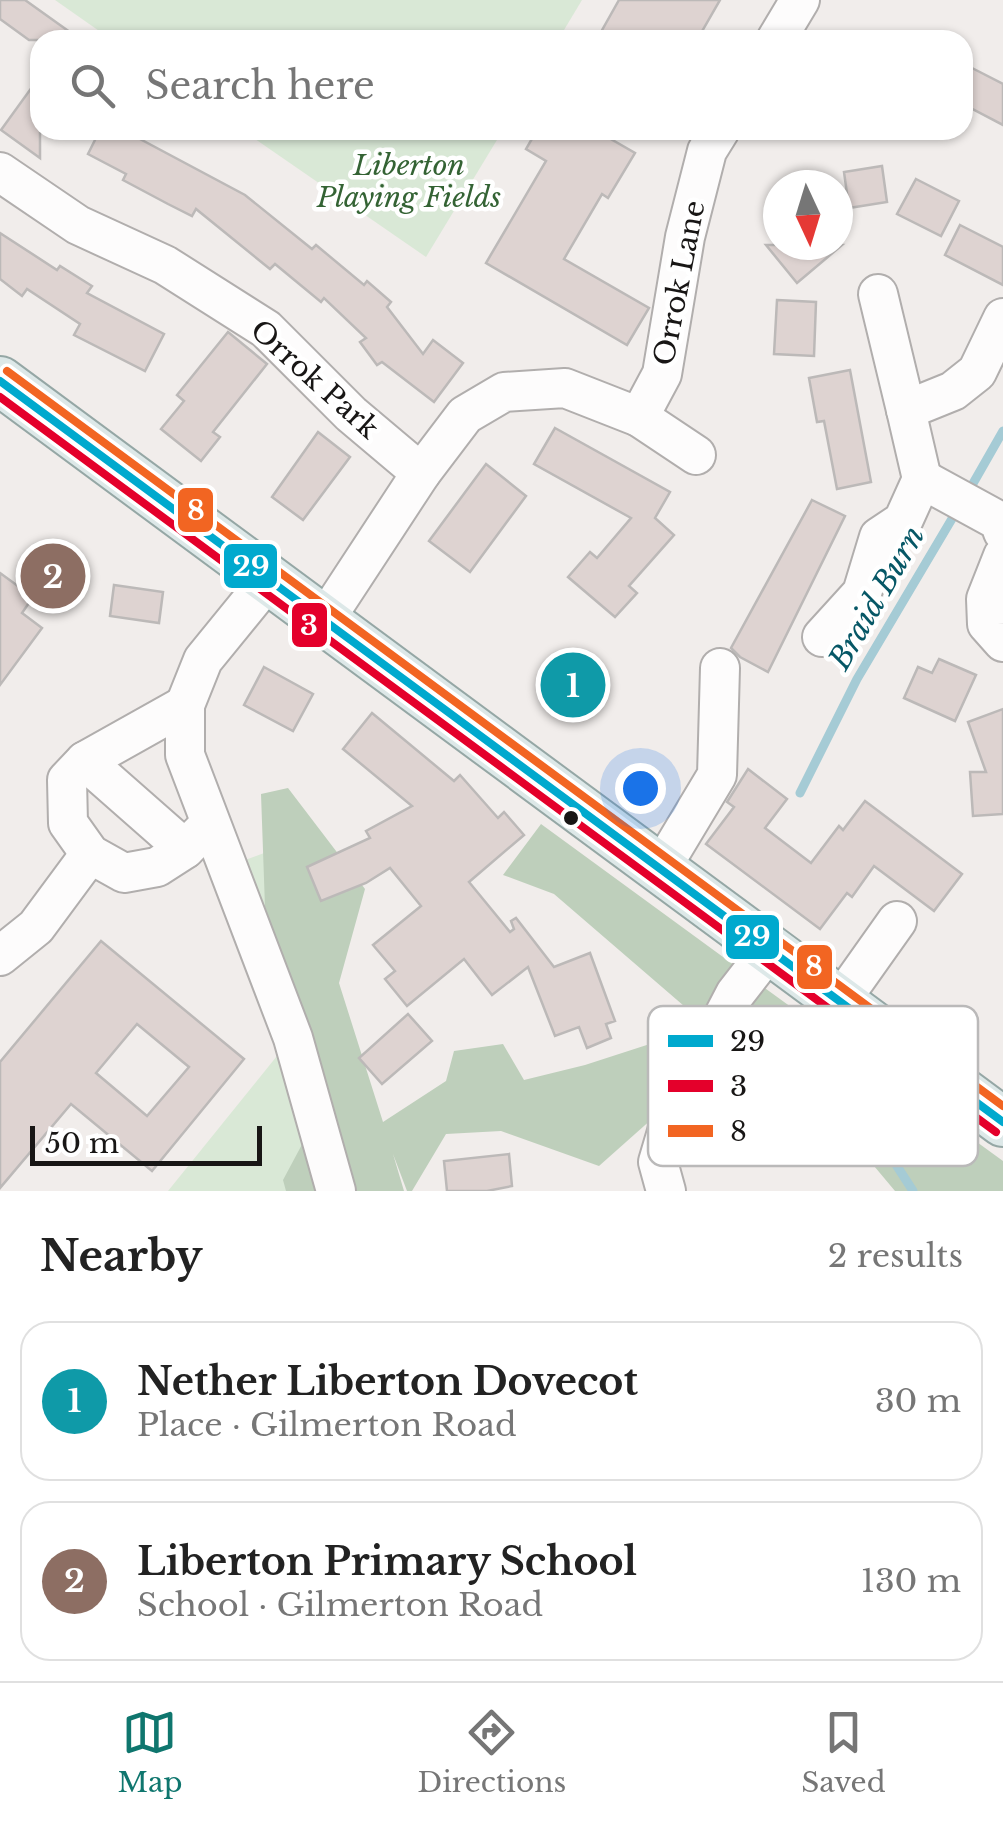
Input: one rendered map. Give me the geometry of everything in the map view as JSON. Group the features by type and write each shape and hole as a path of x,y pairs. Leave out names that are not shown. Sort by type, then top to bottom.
{"main road":[{"path":"0,381 849,1006"},
{"path":"978,1103 1003,1122"}],"street":[{"name":"Orrok Lane","path":"639,417 662,374 685,237 707,151 714,140"},
{"name":"Orrok Park","path":"0,172 78,225 165,265 266,329 351,414 421,473"},
{"path":"822,637 862,594 879,537 902,521 922,479 878,294"},
{"path":"906,410 953,390 977,372 1003,318"},
{"path":"324,621 421,473 466,415 504,392 564,388 639,417 696,455"},
{"path":"922,479 1002,532 986,599 986,624 1003,642"},
{"path":"268,580 203,660 185,704 184,755 198,836 292,1038 336,1191"},
{"path":"660,870 716,775 720,668"},
{"path":"185,704 85,761 67,780 68,823 90,854 124,873 157,867 198,836"},
{"path":"85,761 198,836"},
{"path":"0,956 36,928 90,854"},
{"path":"841,1000 897,921"},
{"path":"729,1006 770,949"},
{"path":"659,1166 666,1191"}],"green space":[{"path":"55,0 582,0 564,30 98,30"},
{"name":"Liberton Playing Fields","path":"256,140 497,140 426,257"},
{"path":"288,788 365,889 339,983 383,1122 446,1081 454,1051 503,1044 524,1080 648,1045 648,1122 599,1166 501,1131 446,1134 412,1191 407,1191 393,1154 404,1191 286,1191 283,1180 329,1094 265,907 261,794"},
{"path":"541,824 734,965 715,1006 684,1006 554,894 503,875"},
{"path":"297,841 397,1191 168,1191 285,1046 218,870"},
{"path":"758,983 790,1006 743,1006"},
{"path":"978,1143 1003,1161 1003,1191 895,1191 874,1166 978,1166"}],"building":[{"path":"0,0 25,0 67,30 30,30 29,40 0,19"},
{"path":"619,0 720,0 703,30 602,30"},
{"path":"973,69 1003,84 1003,125 973,109"},
{"path":"30,90 30,140 40,140 40,158 1,130"},
{"path":"95,140 142,140 245,195 312,249 316,245 391,302 387,307 423,354 433,340 463,363 434,402 382,362 377,365 360,342 366,338 324,298 321,302 275,264 270,269 196,209 192,216 168,204 123,180 126,174 88,154"},
{"path":"531,140 612,140 635,153 608,198 602,194 564,259 649,308 627,345 486,263 546,161 526,149"},
{"path":"882,166 887,202 853,207 853,171"},
{"path":"916,179 959,201 941,236 897,214"},
{"path":"960,225 1003,247 1003,285 945,255"},
{"path":"0,233 57,270 60,266 92,286 87,293 164,334 145,371 74,335 80,324 27,289 22,296 0,279"},
{"path":"778,260 824,260 797,283"},
{"path":"777,300 816,302 814,356 774,354"},
{"path":"228,332 267,364 213,432 220,437 201,461 161,429 184,401 177,395"},
{"path":"850,370 871,482 837,489 824,421 817,422 809,378"},
{"path":"555,428 670,492 655,518 674,535 629,586 637,593 615,617 568,577 590,552 597,558 631,518 534,464"},
{"path":"318,432 350,457 303,520 272,497"},
{"path":"486,464 526,496 470,572 429,541"},
{"path":"812,500 845,516 768,672 731,648"},
{"path":"0,573 33,597 22,613 42,628 0,685"},
{"path":"114,585 163,592 159,623 110,616"},
{"path":"582,658 601,680 564,712 544,690"},
{"path":"939,659 976,675 955,721 904,698 918,667 932,673"},
{"path":"264,667 313,694 293,731 244,705"},
{"path":"1003,709 1003,814 973,816 970,772 986,772 968,722"},
{"path":"372,713 454,781 460,775 498,818 504,812 524,835 469,882 510,932 514,929 511,921 516,918 554,967 590,953 615,1021 606,1024 611,1038 587,1048 579,1027 555,1036 528,967 492,995 464,959 407,1006 385,979 395,971 373,945 421,906 390,868 366,883 321,901 307,867 370,838 366,831 412,806 343,749"},
{"path":"748,769 787,799 765,828 811,863 839,826 843,830 865,801 962,874 934,911 874,866 852,897 847,893 820,929 706,844 734,807 727,802"},
{"path":"101,941 244,1059 152,1171 71,1104 0,1188 0,1062","holes":["137,1024 189,1067 147,1116 96,1073"]},
{"path":"408,1014 432,1041 382,1084 359,1058"},
{"path":"509,1154 512,1186 487,1191 447,1191 444,1161"}],"waterway":[{"name":"Braid Burn","path":"967,494 1003,431"},
{"name":"Braid Burn","path":"800,793 857,679 959,507"},
{"name":"Braid Burn","path":"897,1166 913,1191"}],"transit line":[{"name":"8","path":"7,371 867,1006"},
{"name":"29","path":"0,381 846,1006"},
{"name":"3","path":"0,397 825,1006"},
{"name":"8","path":"978,1088 1003,1106"},
{"name":"29","path":"978,1104 1003,1122"},
{"name":"3","path":"978,1119 996,1132"}],"place":[{"name":"Liberton Primary School","path":"53,576"},
{"name":"Nether Liberton Dovecot","path":"573,685"}]}
